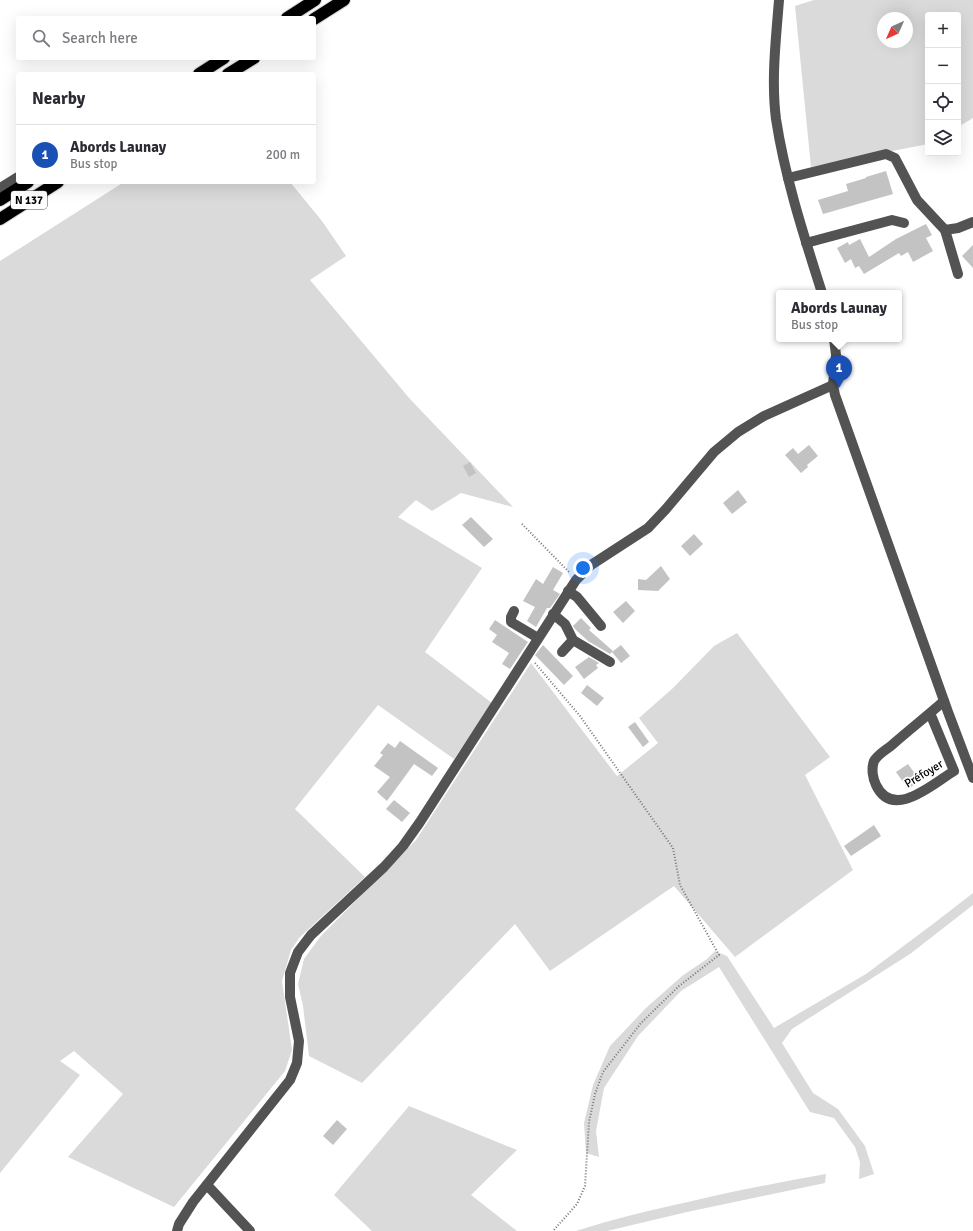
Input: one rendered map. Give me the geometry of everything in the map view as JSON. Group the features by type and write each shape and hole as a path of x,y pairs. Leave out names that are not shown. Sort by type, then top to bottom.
{"highway":[{"path":"290,16 315,0"},
{"path":"316,18 344,0"},
{"path":"202,72 221,60"},
{"path":"231,72 251,60"},
{"name":"N 137","path":"0,200 25,184"},
{"name":"N 137","path":"0,219 55,184"}],"street":[{"path":"779,0 774,73 776,110 788,178 821,290"},
{"path":"788,178 886,154 894,158 917,200 945,230 958,274"},
{"path":"0,188 16,178"},
{"path":"806,243 892,220 904,222"},
{"path":"945,230 958,228 973,222"},
{"path":"834,342 836,355 833,385 835,394 944,701 973,778"},
{"path":"177,1231 179,1224 193,1202 290,1080 297,1063 299,1041 290,997 290,973 298,952 311,935 384,867 403,846 576,580 591,565 648,528 714,452 738,432 764,416 833,385"},
{"path":"568,591 576,597 601,626"},
{"path":"514,611 511,617 511,622 538,638"},
{"path":"553,614 565,624 573,640 610,662"},
{"path":"562,652 573,640"},
{"name":"Préfoyer","path":"930,713 954,771 918,795 908,799 895,800 887,798 879,791 874,781 874,762 882,752 944,701"},
{"path":"207,1185 250,1231"}],"path":[{"path":"522,524 576,580"},
{"path":"528,654 580,716 673,848 680,885 719,955 679,986 641,1023 603,1072 595,1094 589,1122 585,1186 577,1204 553,1231"}],"shaded area":[{"path":"814,0 973,0 973,118 961,125 961,12 925,12 925,145 811,167 795,6"},
{"path":"121,184 292,184 322,221 346,256 310,280 410,399 513,507 461,493 432,511 416,500 398,517 482,568 425,652 492,703 454,759 378,705 295,809 365,877 300,937 291,950 282,981 292,1050 285,1071 174,1207 68,1157 123,1094 74,1051 60,1061 80,1075 0,1173 0,261"},
{"path":"737,633 830,757 805,775 853,870 735,957 674,886 550,971 515,924 362,1083 309,1056 303,1006 298,984 304,959 320,937 416,840 531,663 617,776 658,743 639,718 673,688 714,646"},
{"path":"973,893 973,905 910,954 792,1029 782,1043 813,1093 838,1109 865,1146 874,1174 859,1179 860,1162 855,1147 834,1118 810,1112 719,967 681,991 638,1036 604,1088 596,1131 599,1157 586,1153 584,1123 593,1085 610,1046 646,1008 682,976 707,959 715,951 727,956 774,1028 866,974"},
{"path":"409,1106 517,1150 471,1195 517,1231 372,1231 334,1195"},
{"path":"826,1174 825,1183 687,1212 607,1231 576,1231 660,1208 774,1183"}],"building":[{"path":"886,171 893,194 823,214 818,200 848,191 846,184"},
{"path":"926,224 932,235 926,238 933,251 913,262 908,252 901,256 899,253 864,274 859,266 855,268 851,259 845,263 837,248 848,242 849,245 860,239 869,257 896,239"},
{"path":"973,245 973,268 962,256"},
{"path":"809,445 818,456 807,465 808,467 801,473 785,455 793,448 798,454"},
{"path":"470,462 476,473 469,477 463,466"},
{"path":"738,490 747,502 732,514 723,503"},
{"path":"471,517 493,539 484,547 462,525"},
{"path":"694,534 703,544 690,556 681,546"},
{"path":"661,566 670,579 658,591 638,590 638,579 646,580"},
{"path":"553,567 563,573 553,590 560,594 550,608 547,608 536,627 527,621 535,607 523,601 536,579 543,584"},
{"path":"626,601 635,611 623,623 613,612"},
{"path":"581,618 591,628 589,630 613,651 610,654 588,641 576,630 573,626"},
{"path":"495,620 528,642 510,669 502,664 509,653 492,642 497,635 489,629"},
{"path":"543,645 573,676 564,685 535,655"},
{"path":"621,645 630,656 621,663 612,652"},
{"path":"589,657 599,663 596,665 598,668 584,679 575,667"},
{"path":"587,685 604,698 597,706 581,693"},
{"path":"635,722 649,742 643,747 628,727"},
{"path":"400,741 438,768 432,776 414,764 387,801 377,792 390,777 374,766 383,755 380,753 388,743 395,748"},
{"path":"908,764 920,781 908,789 896,772"},
{"path":"394,800 410,813 402,822 386,809"},
{"path":"874,825 881,836 851,856 844,846"},
{"path":"337,1120 347,1129 333,1145 323,1136"}],"place":[{"name":"Abords Launay","path":"839,388"}]}
